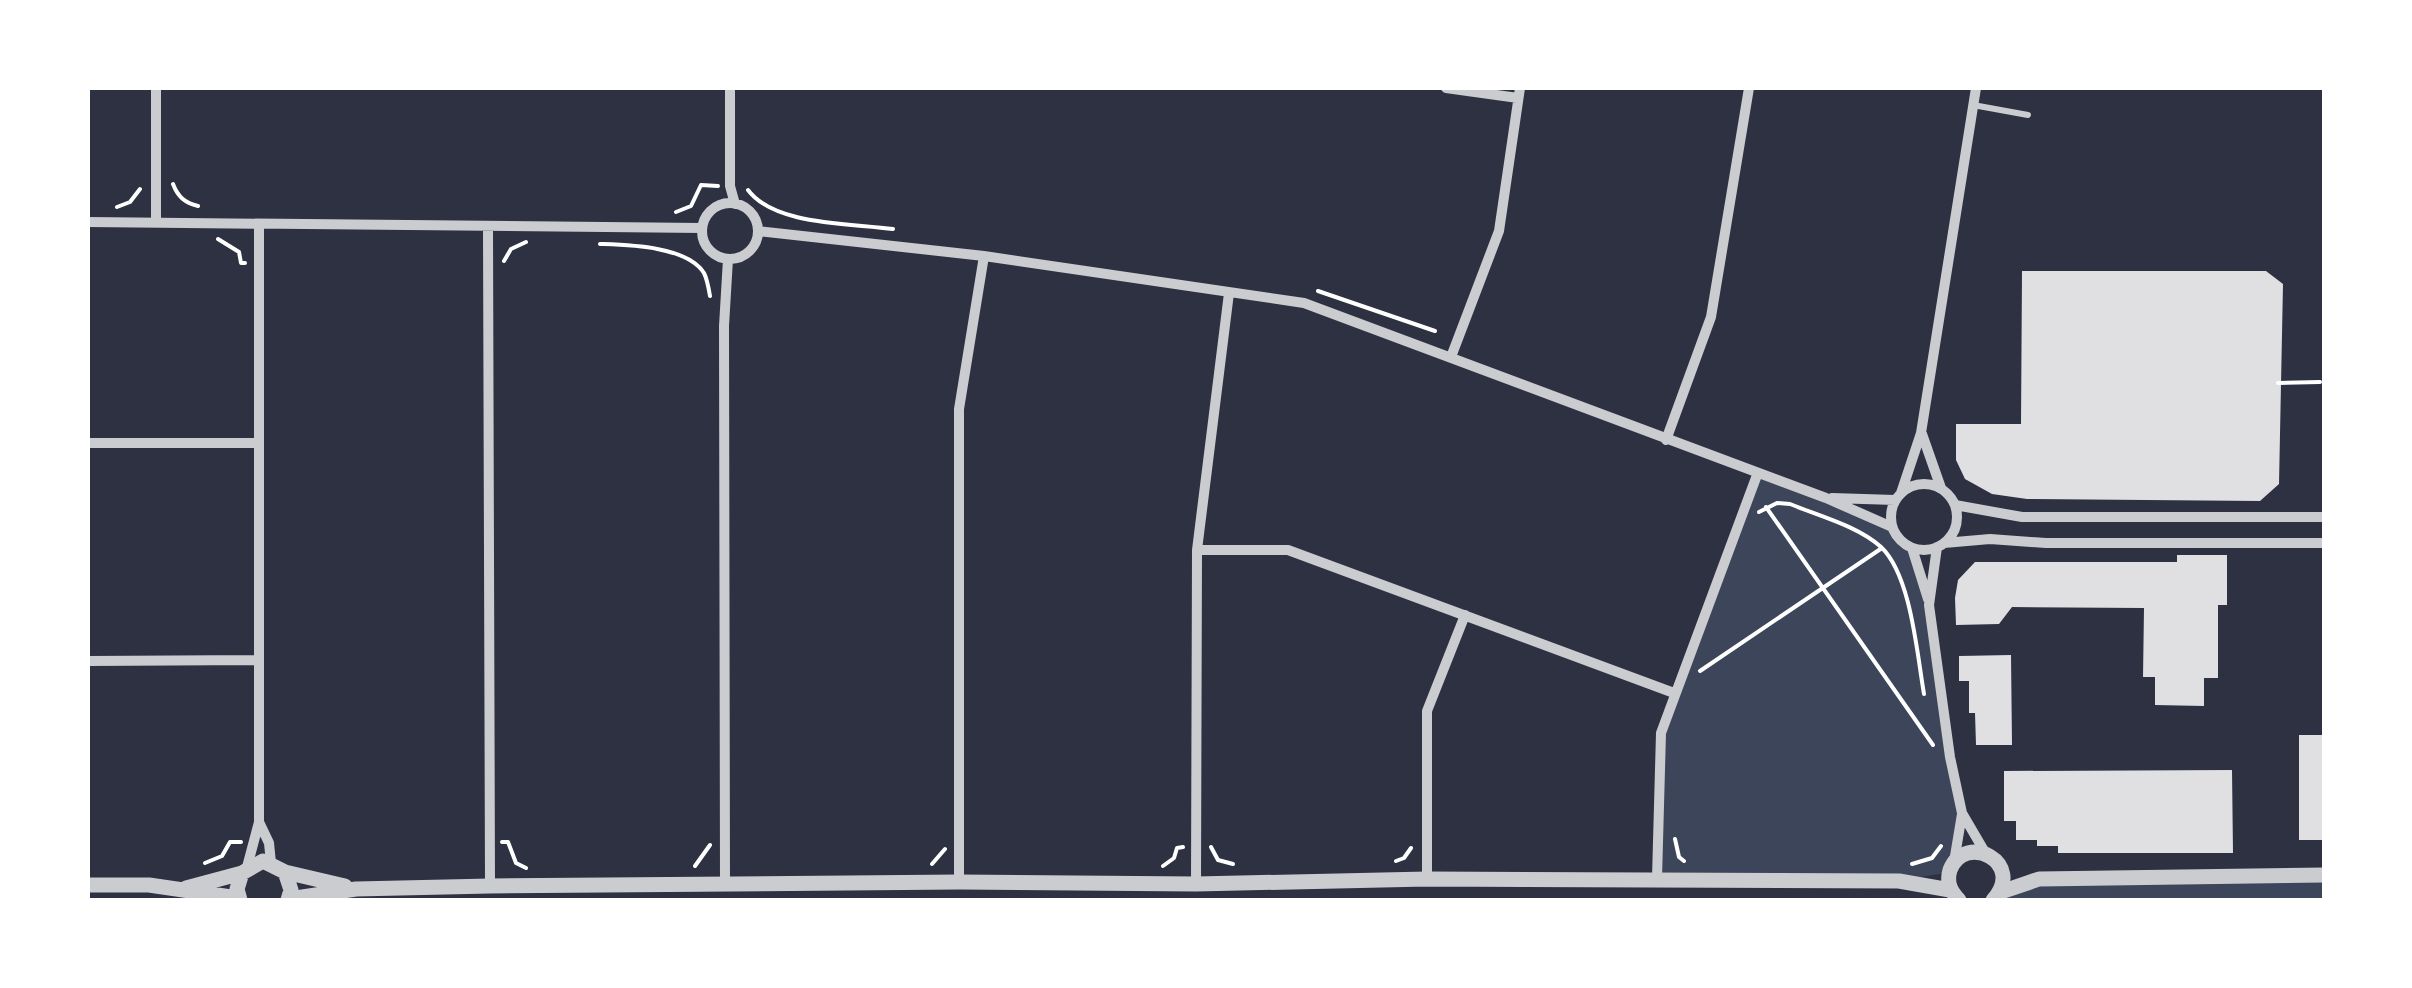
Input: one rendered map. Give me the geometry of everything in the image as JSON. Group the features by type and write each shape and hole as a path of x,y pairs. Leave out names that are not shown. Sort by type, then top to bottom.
{"street":[{"path":"156,88 156,222"},
{"path":"730,88 730,186 735,204"},
{"path":"1446,88 1519,93 1499,231 1451,358"},
{"path":"1666,440 1711,318 1749,88"},
{"path":"1976,88 1922,434 1890,517 1898,537 1912,548 1929,605 1947,740 1962,813 1986,854 2000,866 2040,879 2324,875"},
{"path":"735,204 752,213 758,232 752,248 728,258 712,252 702,228 713,209 735,204"},
{"path":"88,222 702,228"},
{"path":"88,884 149,885 239,899 236,889 259,822 259,225"},
{"path":"488,228 490,886"},
{"path":"758,232 984,256 1304,303 1826,498 1892,528"},
{"path":"959,882 959,409 984,256"},
{"path":"725,886 724,326 728,258"},
{"path":"1196,884 1197,550 1230,292"},
{"path":"1922,434 1940,488 1955,505 1956,526 1941,545 1929,605"},
{"path":"88,443 259,443"},
{"path":"1657,878 1661,734 1757,475"},
{"path":"1826,498 1898,496 1919,484 1940,488"},
{"path":"1955,505 2022,516 2324,517"},
{"path":"2311,518 2324,531"},
{"path":"1912,548 1990,539 2046,543 2324,543"},
{"path":"1197,550 1288,550 1675,690"},
{"path":"1426,879 1427,711 1464,616"},
{"path":"88,661 258,660"},
{"path":"1898,874 1955,895 1951,868 1962,813"},
{"path":"259,822 278,867 290,880 288,900 356,889 490,886 959,882 1078,893 1196,884 1898,874 1951,868 1968,853 1986,854"},
{"path":"177,890 263,862 356,889"},
{"path":"1997,896 2003,874 2000,866"},
{"path":"1997,896 2040,879"}],"lane":[{"path":"1973,105 2028,115"}],"path":[{"path":"115,207 130,202 142,182 156,181 172,182 176,194 187,204 203,208"},
{"path":"668,214 690,206 701,186 745,187 757,202 790,216 905,230"},
{"path":"214,237 238,252 241,263 259,263"},
{"path":"488,264 503,264 511,248 529,240"},
{"path":"600,244 658,248 685,259 703,272 710,295"},
{"path":"1311,289 1435,331"},
{"path":"2278,382 2320,382"},
{"path":"1741,518 1751,522 1766,507 1790,504 1865,536 1882,548 1894,564 1908,605 1924,694"},
{"path":"1766,507 1934,747 1931,729"},
{"path":"1675,690 1882,548"},
{"path":"685,868 695,866 711,844 712,830"},
{"path":"1674,837 1679,857 1691,865"},
{"path":"204,863 222,856 230,842 251,842"},
{"path":"490,842 508,842 516,864 529,870"},
{"path":"1898,874 1932,858 1942,842"}],"shaded area":[{"path":"1757,475 1892,527 1897,537 1912,548 1929,605 1962,813 1950,872 1899,881 1657,878 1661,733"},
{"path":"2324,875 2324,900 1993,900 2039,879"}],"building":[{"path":"2022,271 2266,271 2283,284 2279,484 2260,501 2027,499 1992,494 1965,479 1956,460 1956,424 2021,424"},
{"path":"2177,555 2227,555 2227,605 2218,605 2218,678 2204,678 2204,706 2155,705 2155,677 2143,677 2144,608 2012,607 1999,624 1956,625 1958,580 1975,562 2177,562"},
{"path":"2011,655 2012,745 1976,745 1975,713 1969,713 1969,681 1959,681 1959,656"},
{"path":"2299,735 2324,735 2324,840 2299,840"},
{"path":"2232,770 2233,853 2058,853 2058,846 2016,840 2016,821 2004,821 2004,771"}]}
